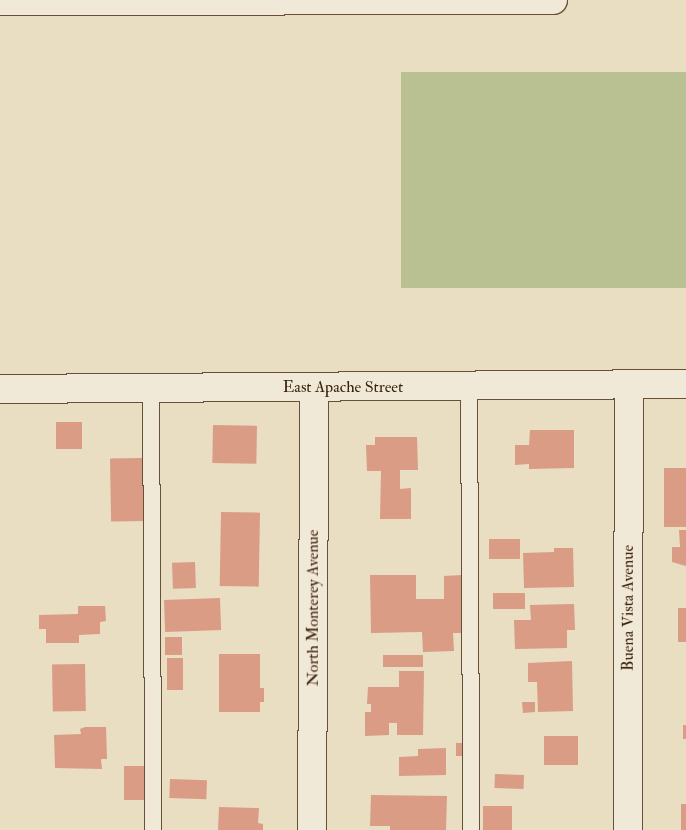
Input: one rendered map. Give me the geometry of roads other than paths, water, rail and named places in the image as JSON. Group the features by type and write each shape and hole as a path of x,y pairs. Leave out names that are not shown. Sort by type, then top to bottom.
{"street":[{"path":"0,1 553,0"},
{"name":"East Apache Street","path":"0,389 686,384"},
{"name":"Buena Vista Avenue","path":"628,830 629,385"},
{"name":"North Monterey Avenue","path":"312,830 314,387"}],"lane":[{"path":"469,386 471,830"},
{"path":"151,388 153,830"}]}
